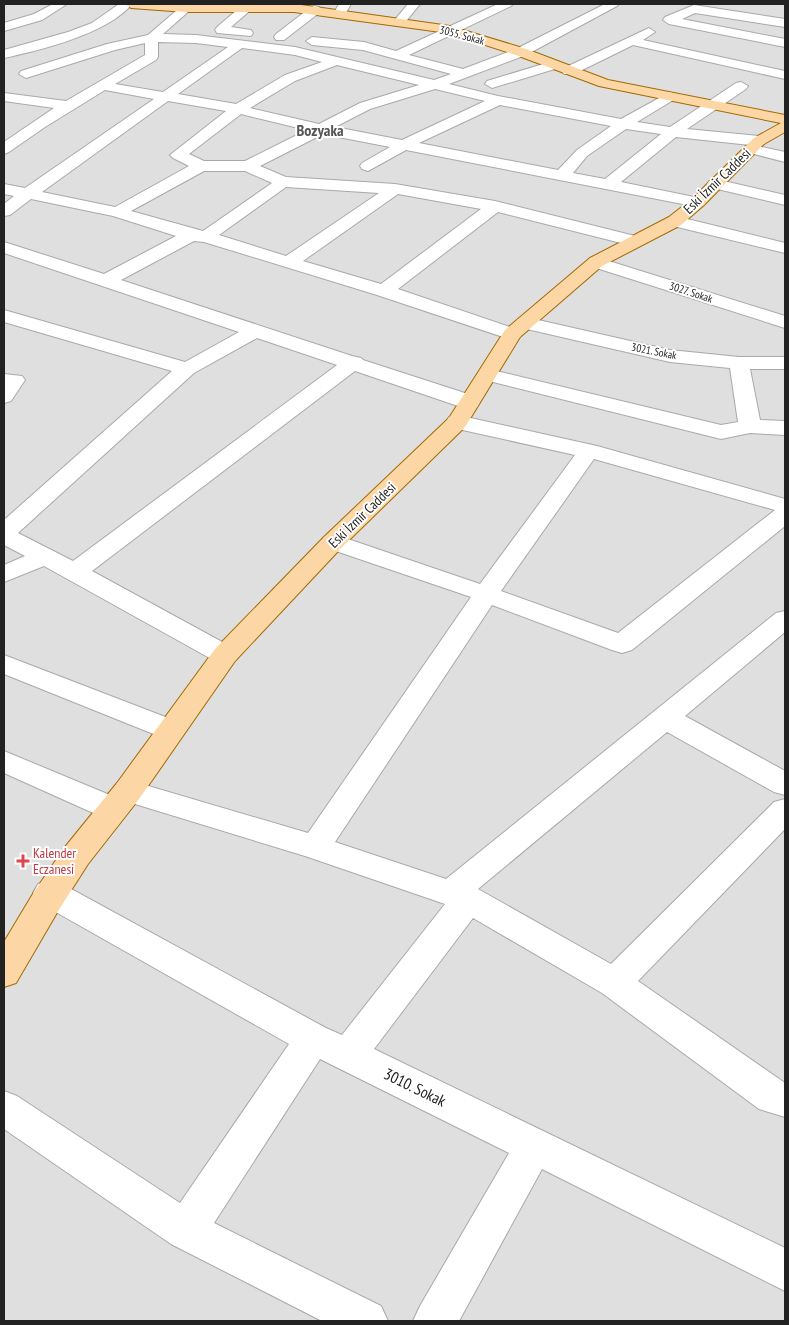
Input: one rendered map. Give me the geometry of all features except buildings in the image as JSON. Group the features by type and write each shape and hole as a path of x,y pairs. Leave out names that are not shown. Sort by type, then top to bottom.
{"main road":[{"name":"3055. Sokak","path":"131,4 314,10 342,8 399,22 450,30 521,52 604,83 710,105 785,125"},
{"name":"Eski İzmir Caddesi","path":"4,973 50,893 226,655 333,542 456,422 518,328 596,262 633,241 675,222 698,202 755,145 785,125"}],"street":[{"path":"4,27 38,17 61,4"},
{"path":"4,54 72,35 96,26 126,4"},
{"path":"399,22 414,4"},
{"path":"400,54 508,4"},
{"path":"248,166 365,106 437,84 521,52 613,4"},
{"path":"739,4 758,7 744,16"},
{"path":"4,149 28,130 151,57 152,38 188,6"},
{"path":"247,8 221,30 364,46 400,54 464,74"},
{"path":"569,71 632,41 694,8 785,24"},
{"path":"280,37 314,10"},
{"path":"669,20 785,43"},
{"path":"26,74 112,47 152,38 196,39 295,51 498,100 623,124 755,145 785,158"},
{"path":"632,41 785,75"},
{"path":"4,211 240,44"},
{"path":"336,61 290,78 238,109 178,155 201,166 248,166 283,182 395,189 495,206 633,241"},
{"path":"492,84 553,65"},
{"path":"11,70 55,82"},
{"path":"609,184 673,132 710,105 741,86"},
{"path":"74,87 166,95 322,128 698,202"},
{"path":"562,175 582,153 623,124 670,96"},
{"path":"4,98 68,106"},
{"path":"368,166 405,144 498,100"},
{"path":"12,128 28,130"},
{"path":"117,212 201,166"},
{"path":"107,280 198,236 283,182"},
{"path":"715,184 785,200"},
{"name":"3021. Sokak","path":"4,189 117,212 384,292 518,328 670,356 740,363 785,363"},
{"path":"289,262 395,189"},
{"path":"384,292 495,206"},
{"path":"675,222 785,248"},
{"path":"4,247 470,402"},
{"name":"3027. Sokak","path":"596,262 785,322"},
{"path":"4,316 187,369"},
{"path":"226,655 4,535 187,369 256,330"},
{"path":"75,572 354,362"},
{"path":"740,363 750,426"},
{"path":"488,375 721,432 750,426 785,428"},
{"path":"4,380 15,380 4,397"},
{"path":"456,422 589,451 785,506"},
{"path":"315,847 486,594 589,451"},
{"path":"333,542 486,594 622,644 785,514"},
{"path":"4,574 45,557"},
{"path":"348,1054 460,896 665,718 785,619"},
{"path":"4,664 171,730"},
{"path":"665,718 785,784"},
{"path":"4,760 120,800 315,847 460,896 614,983 781,1093"},
{"path":"614,983 785,810"},
{"name":"3010. Sokak","path":"50,893 313,1039 348,1054 785,1270"},
{"path":"186,1230 313,1039"},
{"path":"4,1108 186,1230 366,1321"},
{"path":"435,1321 534,1146"}],"shaded area":[{"path":"4,4 785,4 785,1321 4,1321"}],"place":[{"name":"Kalender Eczanesi","path":"23,861"}],"district":[{"name":"Bozyaka","path":"320,130"}]}
